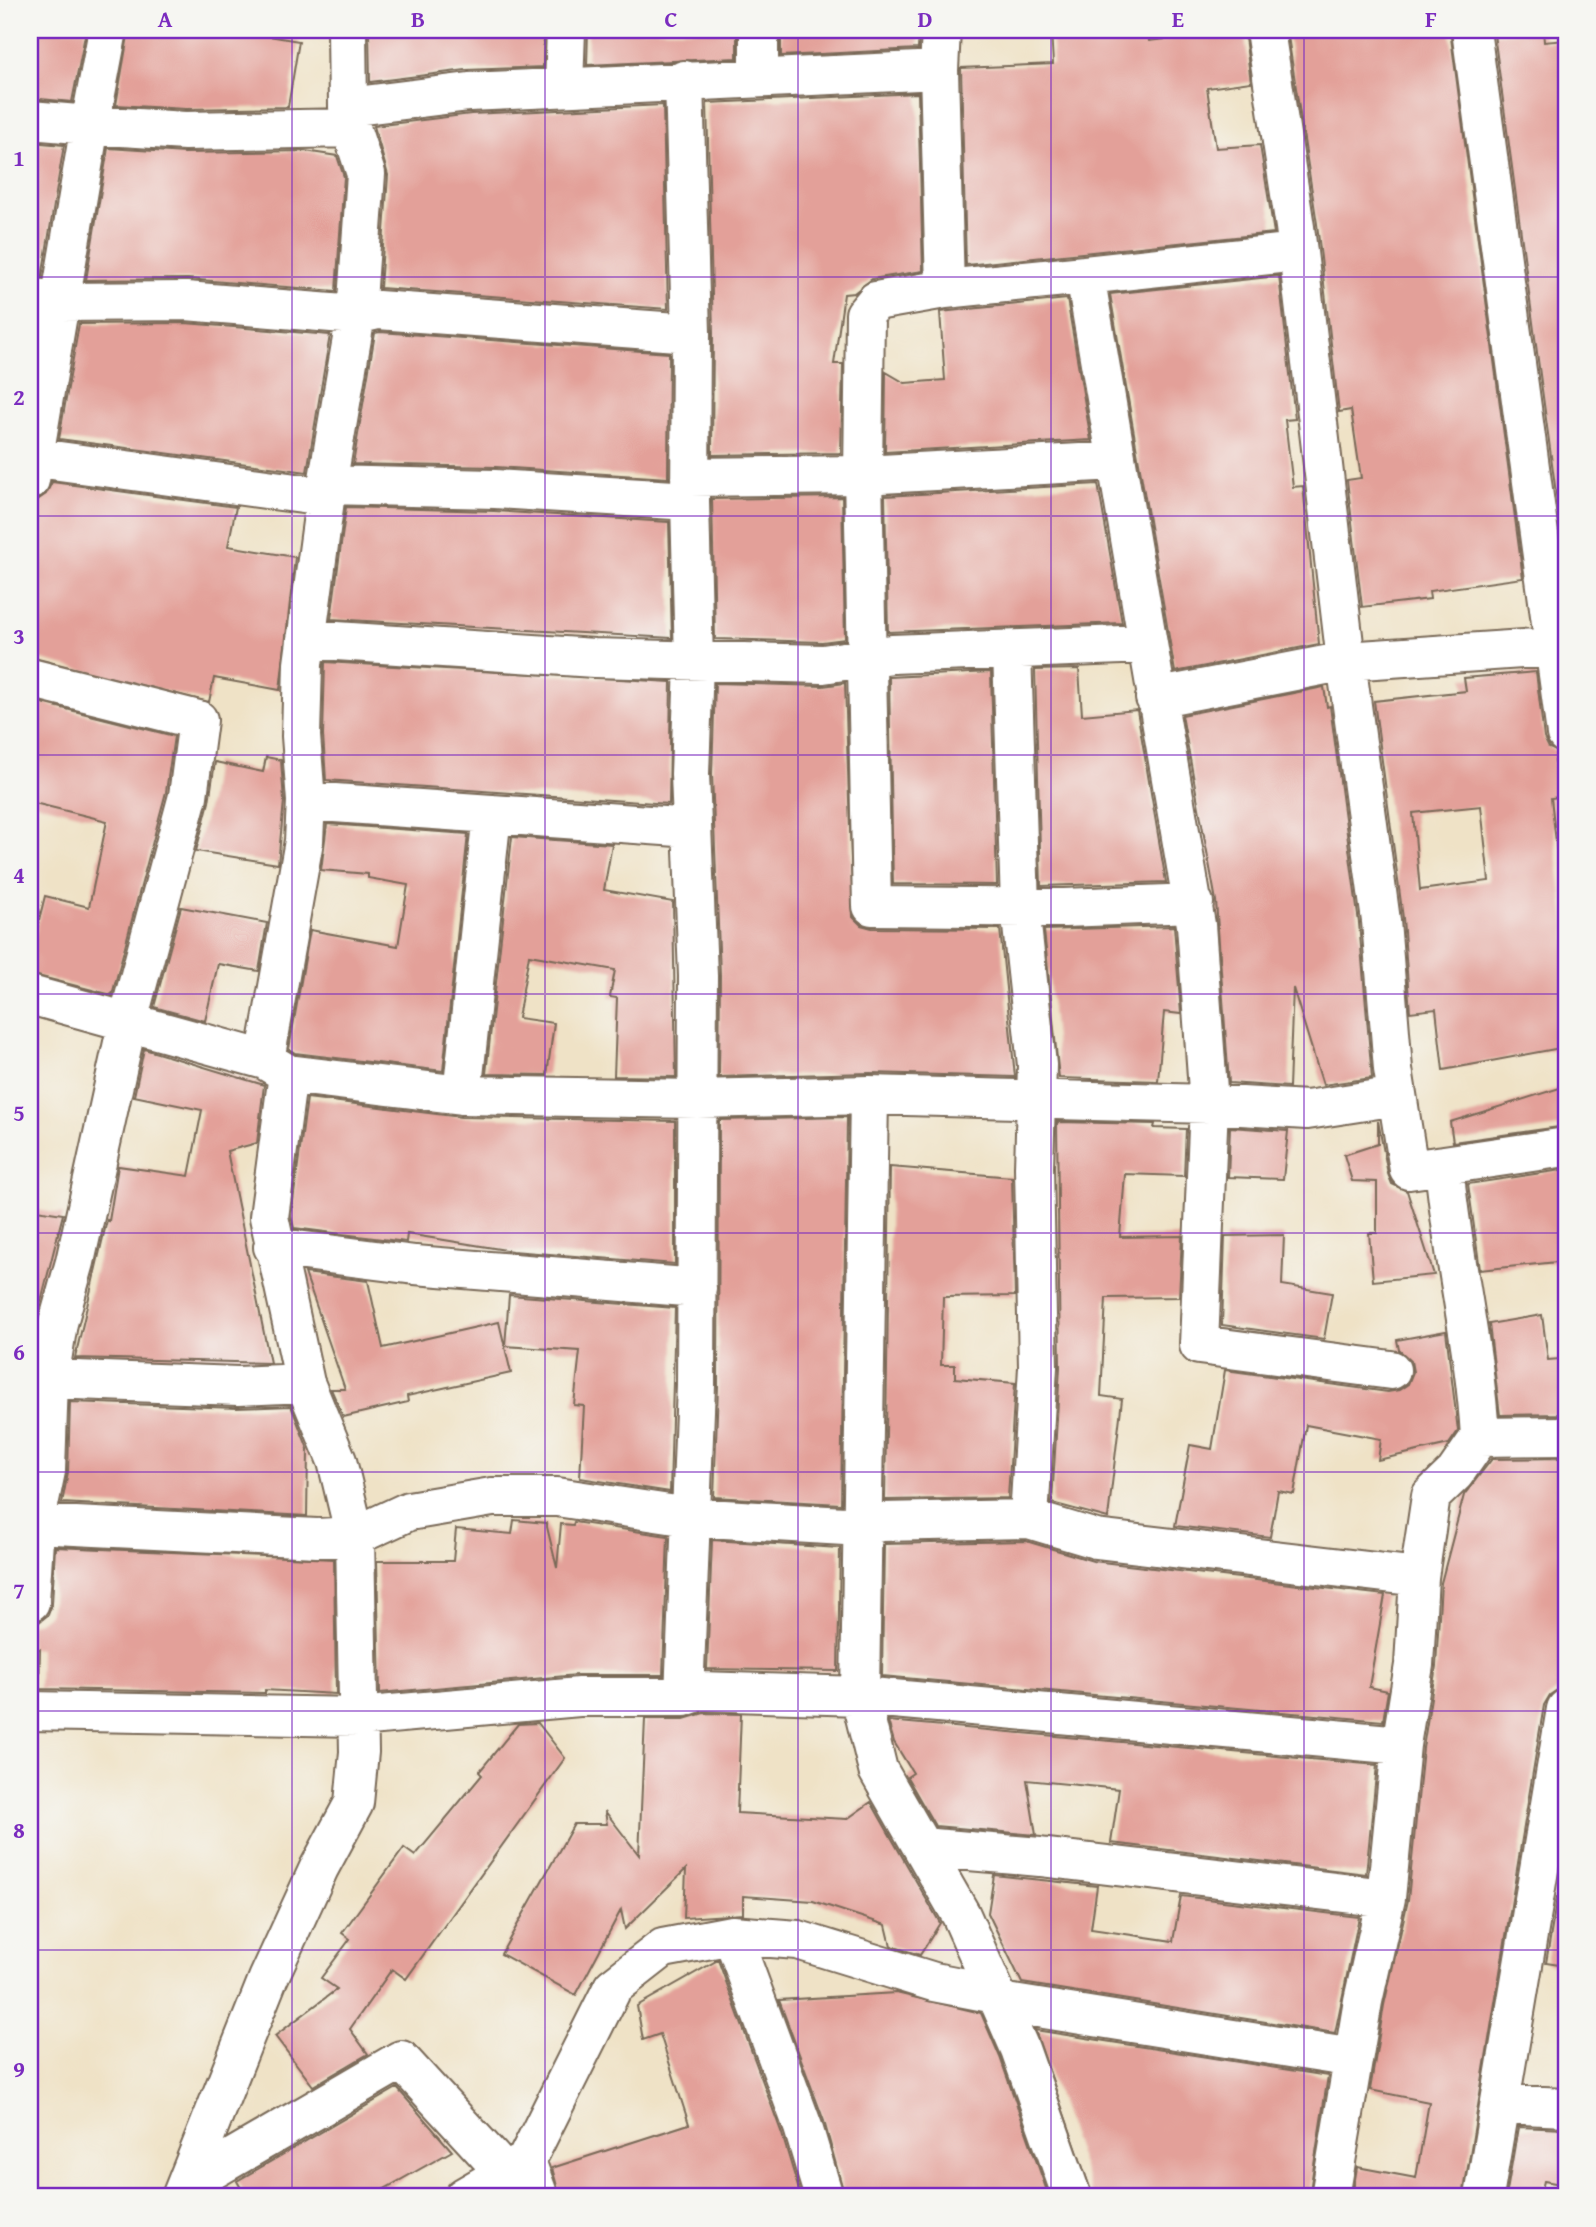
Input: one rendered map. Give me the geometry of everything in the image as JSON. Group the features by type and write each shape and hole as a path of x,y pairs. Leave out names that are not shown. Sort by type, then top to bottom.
{"street":[{"path":"107,30 90,125 45,300 31,465 326,491 690,489 863,475 1116,461"},
{"path":"183,2191 268,1979 318,1868 354,1803 358,1717 355,1536 337,1461 305,1383 273,1247 269,1217 276,1067 291,928 304,841 306,801 301,736 306,639 326,491 356,316 366,173 350,118 347,30"},
{"path":"564,87 566,30"},
{"path":"759,30 759,77"},
{"path":"941,30 939,70 945,289"},
{"path":"1265,30 1297,252 1346,661 1381,921 1396,1096 1409,1170 1566,1147"},
{"path":"1471,30 1560,646 1566,734"},
{"path":"30,120 185,131 350,118 469,92 939,70"},
{"path":"684,80 691,333 690,489 694,663 692,828 698,976 696,1385 684,1697"},
{"path":"1194,903 1020,907 872,906 865,658 864,314 876,301 945,289 1297,252"},
{"path":"1084,275 1155,698 1194,903 1206,1035 1209,1104 1199,1345 1391,1370"},
{"path":"45,300 186,301 356,316 379,310 691,333"},
{"path":"306,639 694,663 823,664 892,654 1147,644"},
{"path":"1155,698 1346,661 1560,646"},
{"path":"1012,650 1020,907 1037,1065 1034,1180 1038,1367 1029,1519"},
{"path":"30,678 198,720 188,796 128,1020 75,1262 39,1385 46,1471 33,1536 30,1602"},
{"path":"306,801 692,828"},
{"path":"462,1095 492,814"},
{"path":"30,995 128,1020 276,1067 462,1095 697,1099 869,1095 1209,1104 1307,1110 1396,1096"},
{"path":"869,1095 860,1696 878,1770 961,1915 1020,2049 1072,2197"},
{"path":"1331,2197 1353,2058 1386,1898 1401,1745 1414,1665 1419,1577 1432,1496 1455,1473 1480,1437 1477,1384 1450,1229 1444,1165"},
{"path":"273,1247 415,1265 696,1288"},
{"path":"39,1385 238,1386 305,1383"},
{"path":"1480,1437 1566,1436"},
{"path":"33,1536 355,1536 409,1511 492,1497 558,1497 689,1517 862,1527 881,1522 1029,1519 1096,1539 1419,1577"},
{"path":"30,1711 358,1717 579,1697 684,1697 700,1691 860,1696 1401,1745"},
{"path":"1484,2197 1502,2104 1566,1709"},
{"path":"922,1847 1040,1857 1386,1898"},
{"path":"464,2197 516,2168 613,1987 663,1948 732,1935 798,1940 934,1982 998,1998 1353,2058"},
{"path":"732,1935 803,2127 824,2197"},
{"path":"183,2191 401,2060 516,2168 539,2197"},
{"path":"1502,2104 1566,2107"}],"building":[{"path":"30,30 86,30 72,102 30,98"},
{"path":"129,30 233,30 299,41 288,107 186,109 116,105"},
{"path":"369,30 544,30 543,67 466,70 370,82"},
{"path":"588,30 737,30 737,58 587,65"},
{"path":"781,30 919,30 918,49 781,56"},
{"path":"1051,30 1147,30 1149,41 1244,30 1251,82 1207,88 1216,148 1260,145 1274,233 966,265 961,68 1053,64"},
{"path":"1287,30 1450,30 1523,578 1429,591 1430,599 1362,607 1347,480 1361,478 1351,410 1339,412 1317,224"},
{"path":"1543,30 1544,42 1566,40 1566,507 1558,508 1494,34"},
{"path":"918,93 923,271 872,279 854,293 844,294 834,364 843,364 841,453 712,455 713,333 707,103"},
{"path":"663,105 668,309 380,288 388,175 374,126 471,114"},
{"path":"30,142 64,145 42,277 30,276"},
{"path":"108,148 185,153 305,151 337,156 344,177 336,291 188,279 86,280"},
{"path":"1279,276 1295,419 1285,420 1293,487 1303,486 1319,644 1175,672 1110,294"},
{"path":"1067,299 1091,440 885,452 886,372 905,383 945,380 940,312"},
{"path":"185,323 330,335 307,472 59,439 79,324"},
{"path":"375,333 669,353 668,478 496,467 353,464"},
{"path":"52,482 236,507 228,546 295,557 280,690 214,678 209,702 30,657 30,536 36,501 46,494"},
{"path":"1098,484 1122,623 888,632 885,496"},
{"path":"842,497 845,639 822,642 715,639 712,499"},
{"path":"346,507 494,511 669,522 672,638 331,619"},
{"path":"325,662 671,682 669,804 326,780 323,735"},
{"path":"1079,669 1082,715 1137,710 1166,882 1041,886 1035,670"},
{"path":"991,672 997,885 893,884 889,677"},
{"path":"1536,672 1544,738 1549,748 1566,755 1566,760 1555,761 1559,797 1551,798 1566,931 1566,1047 1443,1070 1436,1009 1410,1012 1403,918 1374,701 1466,691 1464,678","holes":["1481,806 1489,881 1420,890 1413,813"]},
{"path":"715,683 823,686 845,683 853,917 861,925 872,928 1000,929 1015,1077 870,1073 719,1077 720,975 712,774"},
{"path":"1324,687 1327,707 1330,706 1359,923 1372,1078 1323,1085 1293,988 1289,1087 1229,1083 1216,901 1182,715"},
{"path":"30,700 174,736 166,792 112,995 30,974 30,956 45,896 89,907 107,821 30,802"},
{"path":"266,757 281,760 284,801 278,864 196,851 209,802 215,762 263,772"},
{"path":"327,824 468,834 443,1071 295,1053 289,1049 310,930 398,946 408,885 368,878 368,874 321,870"},
{"path":"512,837 612,844 604,890 673,902 676,1077 614,1076 617,998 610,997 615,970 529,955 518,1018 554,1023 547,1075 486,1074"},
{"path":"181,907 267,923 259,971 218,964 205,1021 154,1007"},
{"path":"1174,926 1181,1014 1164,1012 1158,1081 1059,1078 1044,930"},
{"path":"144,1049 264,1085 257,1143 227,1151 270,1363 75,1358 107,1220 109,1221 118,1166 189,1176 202,1110 134,1096"},
{"path":"1566,1086 1566,1126 1453,1142 1450,1122"},
{"path":"307,1098 461,1117 675,1121 675,1264 512,1251 407,1234 406,1242 294,1228 291,1216"},
{"path":"847,1117 841,1504 714,1497 718,1386 719,1120"},
{"path":"1378,1121 1388,1174 1392,1184 1407,1191 1434,1275 1373,1281 1369,1233 1377,1233 1377,1182 1352,1181 1344,1155 1378,1144"},
{"path":"1057,1122 1155,1124 1154,1128 1186,1129 1184,1176 1125,1174 1120,1237 1182,1236 1179,1297 1106,1298 1101,1396 1122,1399 1108,1518 1052,1503 1060,1367"},
{"path":"1230,1127 1288,1131 1283,1179 1228,1177"},
{"path":"890,1167 1012,1177 1015,1296 943,1297 941,1365 955,1365 955,1378 1015,1383 1008,1498 885,1500"},
{"path":"1562,1170 1566,1201 1566,1261 1480,1270 1468,1184"},
{"path":"30,1209 63,1214 37,1317 30,1361"},
{"path":"1284,1235 1282,1285 1332,1293 1324,1339 1222,1325 1225,1236"},
{"path":"305,1273 368,1281 383,1348 499,1322 511,1373 407,1396 408,1402 343,1417 331,1389 345,1389"},
{"path":"509,1295 675,1308 670,1492 580,1478 584,1406 574,1405 580,1351 505,1346"},
{"path":"1542,1315 1548,1360 1560,1359 1562,1414 1500,1415 1489,1324"},
{"path":"1446,1331 1458,1431 1449,1444 1378,1460 1381,1439 1306,1425 1294,1494 1278,1491 1270,1537 1175,1526 1190,1445 1212,1449 1225,1370 1388,1392 1399,1390 1408,1384 1413,1372 1411,1361 1399,1350 1397,1340"},
{"path":"70,1402 237,1408 291,1406 308,1449 307,1516 62,1503 68,1472"},
{"path":"1566,1458 1566,1653 1560,1688 1550,1695 1544,1705 1463,2197 1352,2197 1357,2167 1416,2178 1429,2102 1370,2090 1384,2005 1408,1900 1423,1748 1436,1666 1441,1583 1464,1495 1492,1459"},
{"path":"514,1520 546,1523 557,1568 561,1524 573,1525 574,1522 668,1536 663,1675 577,1675 380,1693 377,1561 453,1561 456,1529 512,1534"},
{"path":"712,1540 840,1548 838,1671 707,1669"},
{"path":"1026,1541 1093,1561 1385,1595 1369,1687 1388,1691 1383,1721 882,1676 884,1544"},
{"path":"55,1547 334,1559 336,1694 265,1690 265,1693 39,1689 40,1649 30,1648 30,1624 39,1622 48,1615 52,1604"},
{"path":"704,1713 741,1714 737,1813 847,1819 871,1802 940,1923 920,1955 891,1946 886,1925 813,1901 743,1896 743,1914 684,1918 686,1869 625,1929 621,1910 576,1995 501,1954 574,1824 607,1824 605,1811 639,1855 645,1719 684,1719"},
{"path":"888,1721 1377,1765 1366,1874 1111,1843 1119,1789 1027,1780 1036,1835 935,1826 907,1777 913,1773 894,1742"},
{"path":"538,1723 565,1758 406,1979 392,1969 350,2029 368,2054 313,2086 275,2036 337,1989 321,1978 350,1939 342,1933 404,1848 415,1856 482,1775 479,1772 518,1724"},
{"path":"994,1875 1097,1886 1091,1929 1173,1941 1181,1896 1359,1917 1335,2033 1022,1983 988,1913"},
{"path":"1557,1897 1566,1898 1566,1966 1546,1963"},
{"path":"718,1960 782,2134 801,2197 560,2197 552,2168 689,2124 660,2034 643,2040 637,2006"},
{"path":"896,1993 981,2013 1000,2057 1049,2197 845,2197 824,2121 779,2000"},
{"path":"1035,2030 1328,2076 1309,2197 1093,2197"},
{"path":"397,2088 452,2151 370,2197 246,2197 237,2181"},
{"path":"1518,2127 1566,2129 1566,2185 1544,2181 1540,2197 1506,2197"}]}
